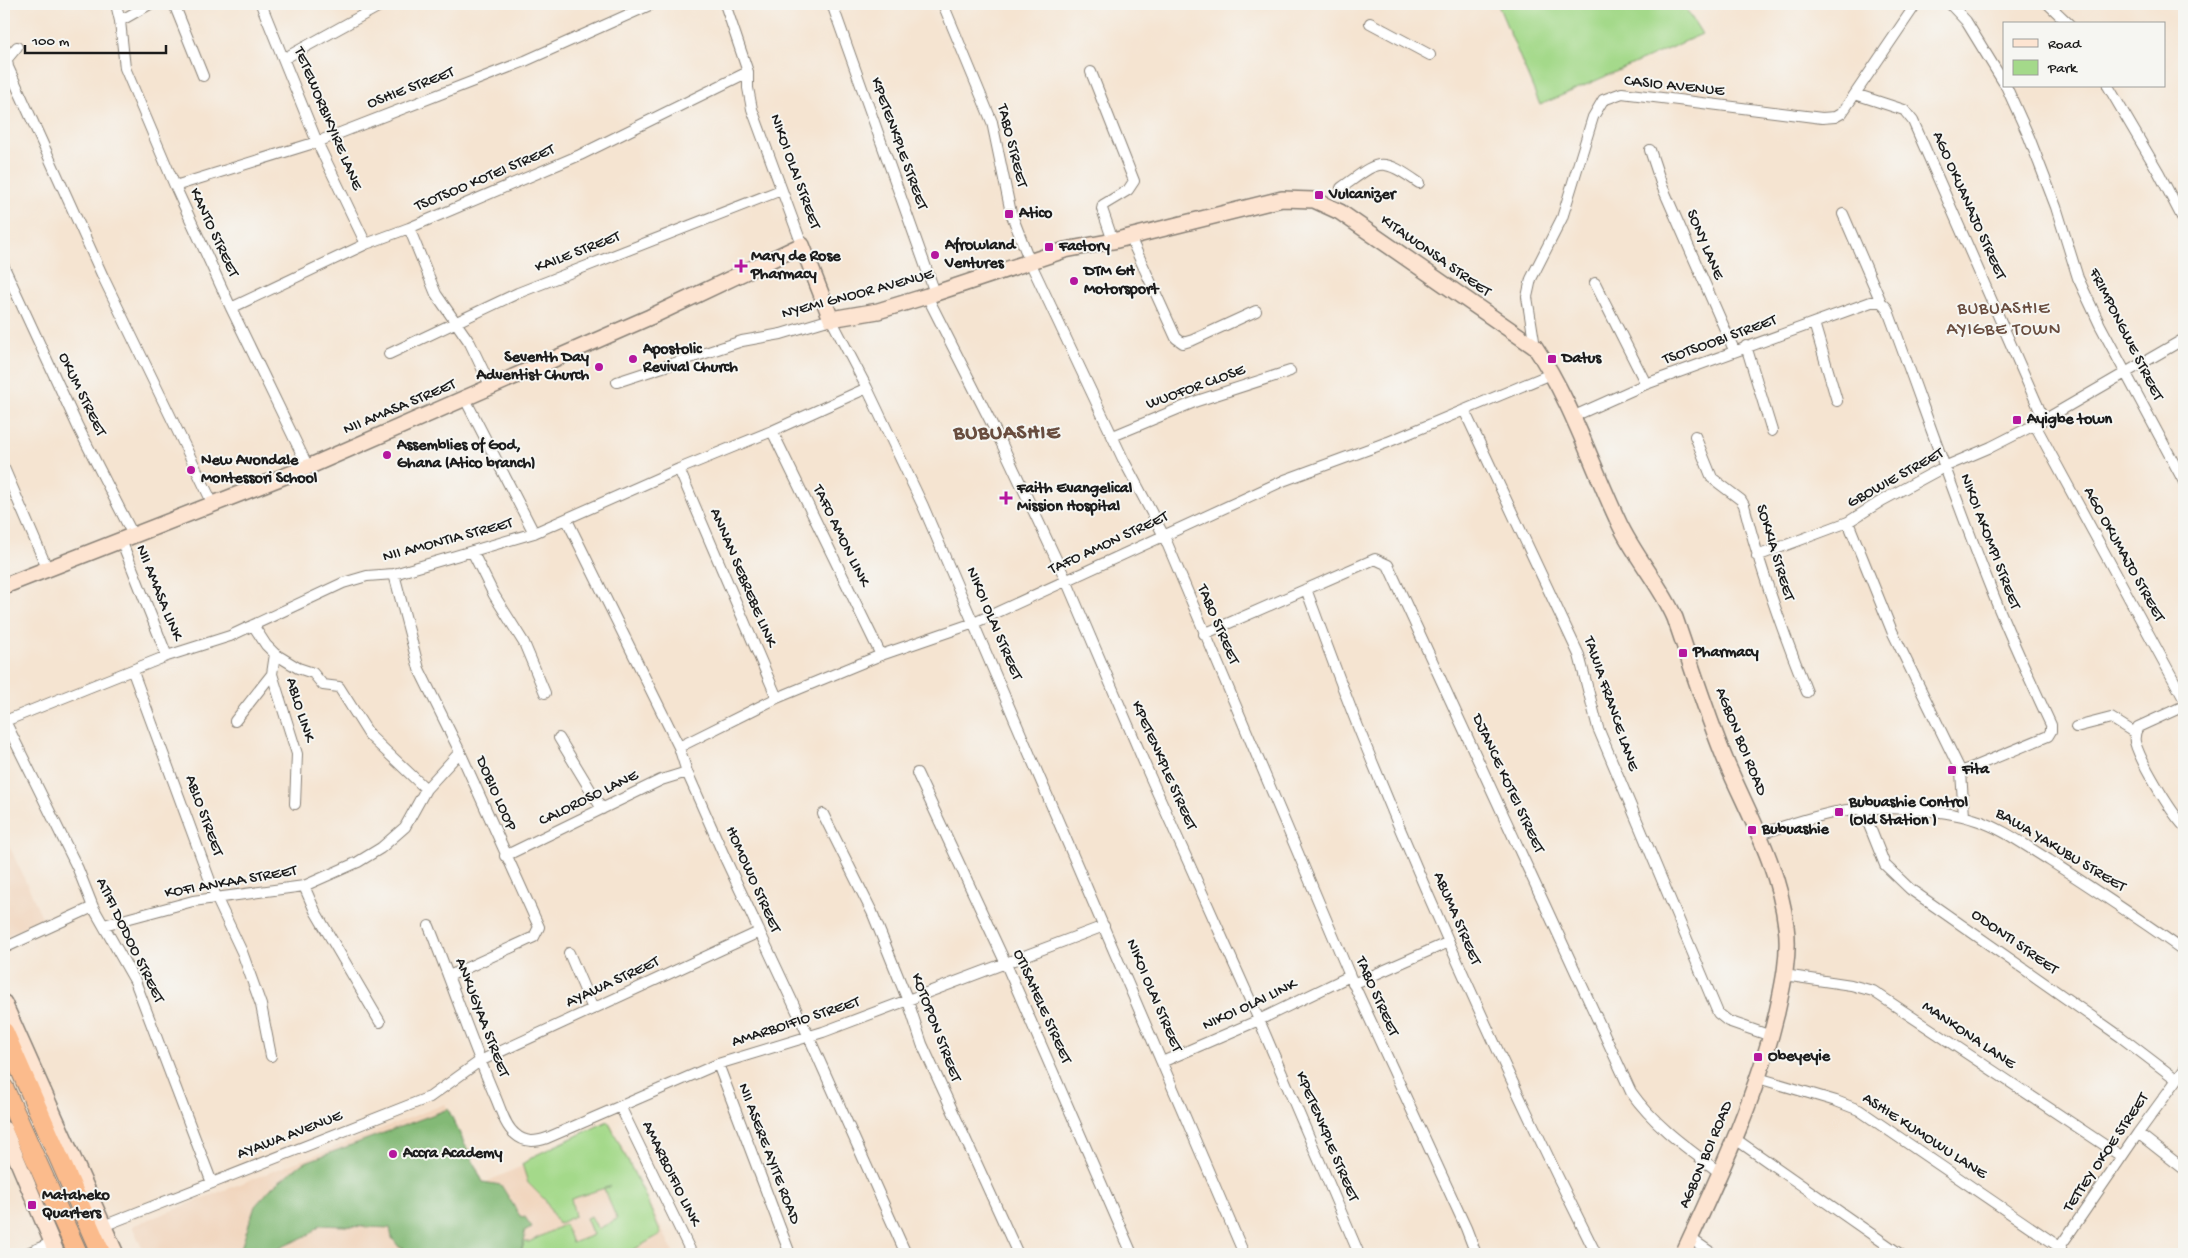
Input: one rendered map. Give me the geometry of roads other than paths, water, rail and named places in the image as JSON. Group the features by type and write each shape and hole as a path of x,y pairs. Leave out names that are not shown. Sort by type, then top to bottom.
{"highway":[{"path":"4,1032 101,1254"},
{"path":"4,1088 78,1254"}],"street":[{"name":"KANTO STREET","path":"116,4 120,21 125,68 175,186 231,308 308,467"},
{"path":"120,21 150,4"},
{"path":"174,4 203,76"},
{"name":"TETEWORBIKYIRE LANE","path":"261,4 285,58 317,142 366,244"},
{"path":"285,58 383,4"},
{"name":"OSHIE STREET","path":"175,186 317,142 525,61 652,4"},
{"name":"NIKOI OLAI STREET","path":"725,4 748,72 748,88 752,109 781,190 832,319 923,506 1244,1254"},
{"name":"KPETENKPLE STREET","path":"832,4 931,295 1066,580 1149,774 1259,1020 1359,1254"},
{"name":"TABO STREET","path":"943,4 992,122 1011,213 1030,262 1123,459 1164,536 1351,980 1466,1228 1476,1254"},
{"name":"CASIO AVENUE","path":"1535,347 1527,297 1531,279 1562,218 1593,118 1603,100 1622,93 1822,118 1835,117 1842,113 1916,4"},
{"path":"1950,4 1966,21 2003,81"},
{"path":"2048,4 2067,22"},
{"path":"1370,23 1430,55"},
{"path":"17,47 8,59 8,67 104,279 212,502"},
{"name":"TSOTSOO KOTEI STREET","path":"231,308 366,244 409,228 580,155 748,72"},
{"path":"1091,72 1134,181 1128,190 1103,206 1102,209 1114,241"},
{"name":"FRIMPONGWE STREET","path":"2007,88 2029,137 2056,207 2078,278 2184,482"},
{"path":"2109,88 2159,173 2184,221"},
{"name":"AGO OKUANAJO STREET","path":"1855,94 1904,110 1913,122 2040,422"},
{"name":"SONY LANE","path":"1650,150 1662,186 1734,350"},
{"path":"1341,188 1377,165 1386,164 1398,169 1419,183"},
{"name":"KAILE STREET","path":"389,354 518,293 781,190"},
{"name":"NYEMI GNOOR AVENUE","path":"617,382 742,341 781,334 832,319 878,311 1065,250 1114,241 1282,199 1314,200"},
{"name":"KITAWONSA STREET","path":"1314,200 1340,212 1535,347"},
{"name":"NIKOI AKOMPI STREET","path":"1843,214 1881,302 1887,308 1991,591 2051,724 2051,731 2048,736 1961,772"},
{"path":"409,228 436,294 470,342 491,387"},
{"path":"1130,237 1176,338 1183,342 1193,340 1256,311"},
{"name":"NII AMASA STREET","path":"4,586 212,502 308,467 650,317 802,245"},
{"name":"OKUM STREET","path":"4,267 127,537"},
{"path":"1595,283 1646,384"},
{"name":"TSOTSOOBI STREET","path":"1572,417 1646,384 1734,350 1871,302 1881,302"},
{"path":"1814,323 1837,401"},
{"name":"GBOWIE STREET","path":"1964,816 1961,772 1892,631 1848,522 1883,500 1944,467 1983,451 2040,422 2184,339"},
{"path":"1746,346 1772,431"},
{"name":"AGBON BOI ROAD","path":"1535,347 1553,373 1620,525 1635,553 1665,596 1675,618 1717,738 1768,853 1783,906 1787,928 1784,976 1771,1036 1758,1078 1683,1254"},
{"name":"WUOFOR CLOSE","path":"1113,436 1197,401 1290,371"},
{"name":"TAFO AMON STREET","path":"679,747 777,698 881,655 974,623 1285,480 1388,442 1553,373"},
{"name":"NII AMONTIA STREET","path":"4,720 134,672 168,656 230,636 343,583 367,576 394,574 534,533 679,469 772,432 867,388"},
{"path":"465,399 534,533"},
{"name":"TAWIA FRANCE LANE","path":"1464,410 1579,655 1598,728 1705,988 1718,1013 1728,1021 1771,1036"},
{"name":"AGO OKUMAJO STREET","path":"2040,422 2184,699"},
{"name":"TAFO AMON LINK","path":"772,432 881,655"},
{"name":"SOKKIA STREET","path":"1695,436 1712,478 1741,500 1744,505 1757,556 1783,633 1807,692"},
{"path":"4,468 47,568"},
{"name":"ANNAN SEBREBE LINK","path":"679,469 777,698"},
{"name":"HOMOWO STREET","path":"567,520 679,747 687,772 906,1254"},
{"path":"1757,556 1848,522"},
{"name":"NII AMASA LINK","path":"127,537 168,656"},
{"path":"472,551 494,595 524,643 545,693"},
{"name":"DJANCE KOTEI STREET","path":"1204,634 1375,559 1384,561 1391,569 1631,1092 1645,1112 1668,1134 1719,1172"},
{"name":"DOBIO LOOP","path":"394,574 419,669 460,752 505,856 539,927 534,938 449,976"},
{"name":"ABUMA STREET","path":"1306,588 1364,743 1449,942 1541,1144 1596,1254"},
{"path":"253,626 266,645 275,654 298,668 313,674 322,684 339,686 370,736 426,789"},
{"name":"ABLO LINK","path":"275,654 272,674 295,747 295,804"},
{"name":"ABLO STREET","path":"134,672 216,897 242,952 261,1004 270,1056"},
{"path":"235,721 272,674"},
{"path":"2184,706 2138,727 2134,740 2144,764 2184,826"},
{"path":"2076,727 2111,718 2135,733"},
{"name":"ATIFI DODOO STREET","path":"4,720 78,869 93,906 135,981 212,1182"},
{"path":"559,738 602,809"},
{"name":"KOFI ANKAA STREET","path":"104,925 193,901 304,886 358,862 381,848 406,827 426,789 460,752"},
{"name":"CALOROSO LANE","path":"505,856 661,780 687,772"},
{"name":"OTISAHELE STREET","path":"918,773 1006,964 1132,1254"},
{"name":"ODONTI STREET","path":"1863,810 1885,865 1910,889 2122,1037 2176,1079"},
{"name":"BAWA YAKUBU STREET","path":"1760,834 1836,812 1923,810 1964,816 1989,825 2021,843 2125,909 2184,952"},
{"name":"KOTOPON STREET","path":"823,814 872,912 908,1001 922,1044 1018,1254"},
{"path":"304,886 314,911 380,1022"},
{"path":"4,948 93,906"},
{"name":"ANKUGYAA STREET","path":"429,926 480,1061 506,1122"},
{"name":"AMARBOIFIO STREET","path":"506,1122 516,1135 529,1141 539,1141 718,1064 908,1001 1104,926"},
{"name":"AYAWA STREET","path":"480,1061 759,932"},
{"name":"NIKOI OLAI LINK","path":"1162,1062 1351,980 1449,942"},
{"path":"569,953 593,1009"},
{"name":"MANKONA LANE","path":"1784,976 1851,985 1873,992 2121,1156"},
{"path":"4,1002 116,1254"},
{"name":"AYAWA AVENUE","path":"103,1226 430,1098 480,1061"},
{"name":"NII ASERE AYITE ROAD","path":"718,1064 790,1254"},
{"name":"TETTEY OKOE STREET","path":"2058,1251 2121,1156 2184,1070"},
{"name":"ASHIE KUMOWU LANE","path":"1758,1078 1836,1100 1859,1110 2058,1251"},
{"name":"AMARBOIFIO LINK","path":"620,1106 692,1254"},
{"path":"4,1129 54,1249 25,1254"},
{"path":"2138,1133 2184,1169"},
{"path":"1734,1138 1900,1254"},
{"path":"1690,1238 1713,1254"}],"place":[{"name":"Vulcanizer","path":"1319,195"},
{"name":"Atico","path":"1009,214"},
{"name":"Factory","path":"1049,247"},
{"name":"Afrowland Ventures","path":"935,255"},
{"name":"Mary de Rose Pharmacy","path":"741,266"},
{"name":"DTM GH Motorsport","path":"1074,281"},
{"name":"Apostolic Revival Church","path":"633,359"},
{"name":"Datus","path":"1552,359"},
{"name":"Seventh Day Adventist Church","path":"599,367"},
{"name":"Ayigbe town","path":"2017,420"},
{"name":"Assemblies of God, Ghana (Atico branch)","path":"387,455"},
{"name":"New Avondale Montessori School","path":"191,470"},
{"name":"Faith Evangelical Mission Hospital","path":"1006,498"},
{"name":"Pharmacy","path":"1683,653"},
{"name":"Fita","path":"1952,770"},
{"name":"Bubuashie Control (Old Station )","path":"1839,812"},
{"name":"Bubuashie","path":"1752,830"},
{"name":"Obeyeyie","path":"1758,1057"},
{"name":"Accra Academy","path":"393,1154"},
{"name":"Mataheko Quarters","path":"32,1205"}],"district":[{"name":"BUBUASHIE AYIGBE TOWN","path":"2004,319"},
{"name":"BUBUASHIE","path":"1007,434"}]}
